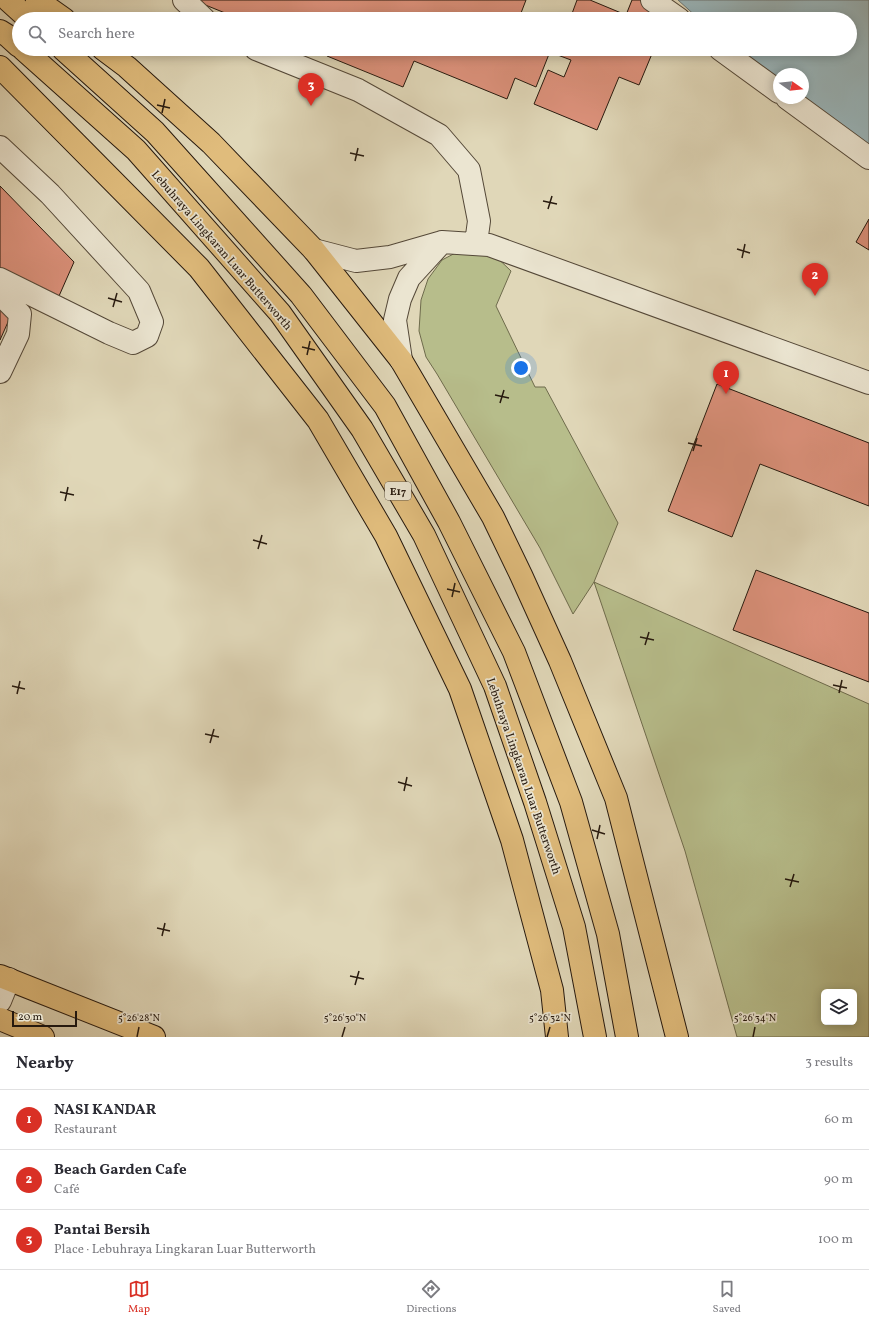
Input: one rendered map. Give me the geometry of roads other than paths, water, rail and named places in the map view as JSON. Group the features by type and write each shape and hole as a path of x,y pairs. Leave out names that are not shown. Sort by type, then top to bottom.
{"main road":[{"path":"8,0 21,12"},
{"path":"37,0 54,12"},
{"path":"0,31 12,40"},
{"name":"Lebuhraya Lingkaran Luar Butterworth","path":"31,56 136,150 280,313 366,435 424,535 496,686 535,802 574,927 595,1037"},
{"name":"E17","path":"70,56 155,132 301,295 384,406 449,522 514,652 571,802 608,934 627,1037"},
{"path":"112,56 127,67 211,143 314,250 401,360 493,517 563,668 616,798 675,1032"},
{"path":"0,67 199,268 318,420 386,536 460,689 512,840 552,990 558,1037"},
{"path":"4,978 154,1037"},
{"path":"543,1037 552,990"},
{"path":"0,1019 43,1037"}],"street":[{"path":"184,0 197,12"},
{"path":"652,0 668,12"},
{"path":"273,56 358,90 439,135 469,170 479,220 476,243"},
{"path":"730,56 773,88"},
{"path":"795,104 869,158"},
{"path":"0,147 50,194 139,291 152,322 147,336 133,343 109,333 0,279"},
{"path":"314,250 356,261 390,257 442,242 489,245 869,383"},
{"path":"401,360 395,320 400,299 409,278 442,242"},
{"path":"0,298 6,300 20,314 18,334 0,372"},
{"path":"0,1001 4,978"}],"water":[{"path":"678,0 869,0 869,151 809,103 809,68 773,68 773,82 740,56 857,56 857,12 691,12"}],"place":[{"name":"Pantai Bersih","path":"311,106"},
{"name":"Beach Garden Cafe","path":"815,296"},
{"name":"NASI KANDAR","path":"726,394"}]}
